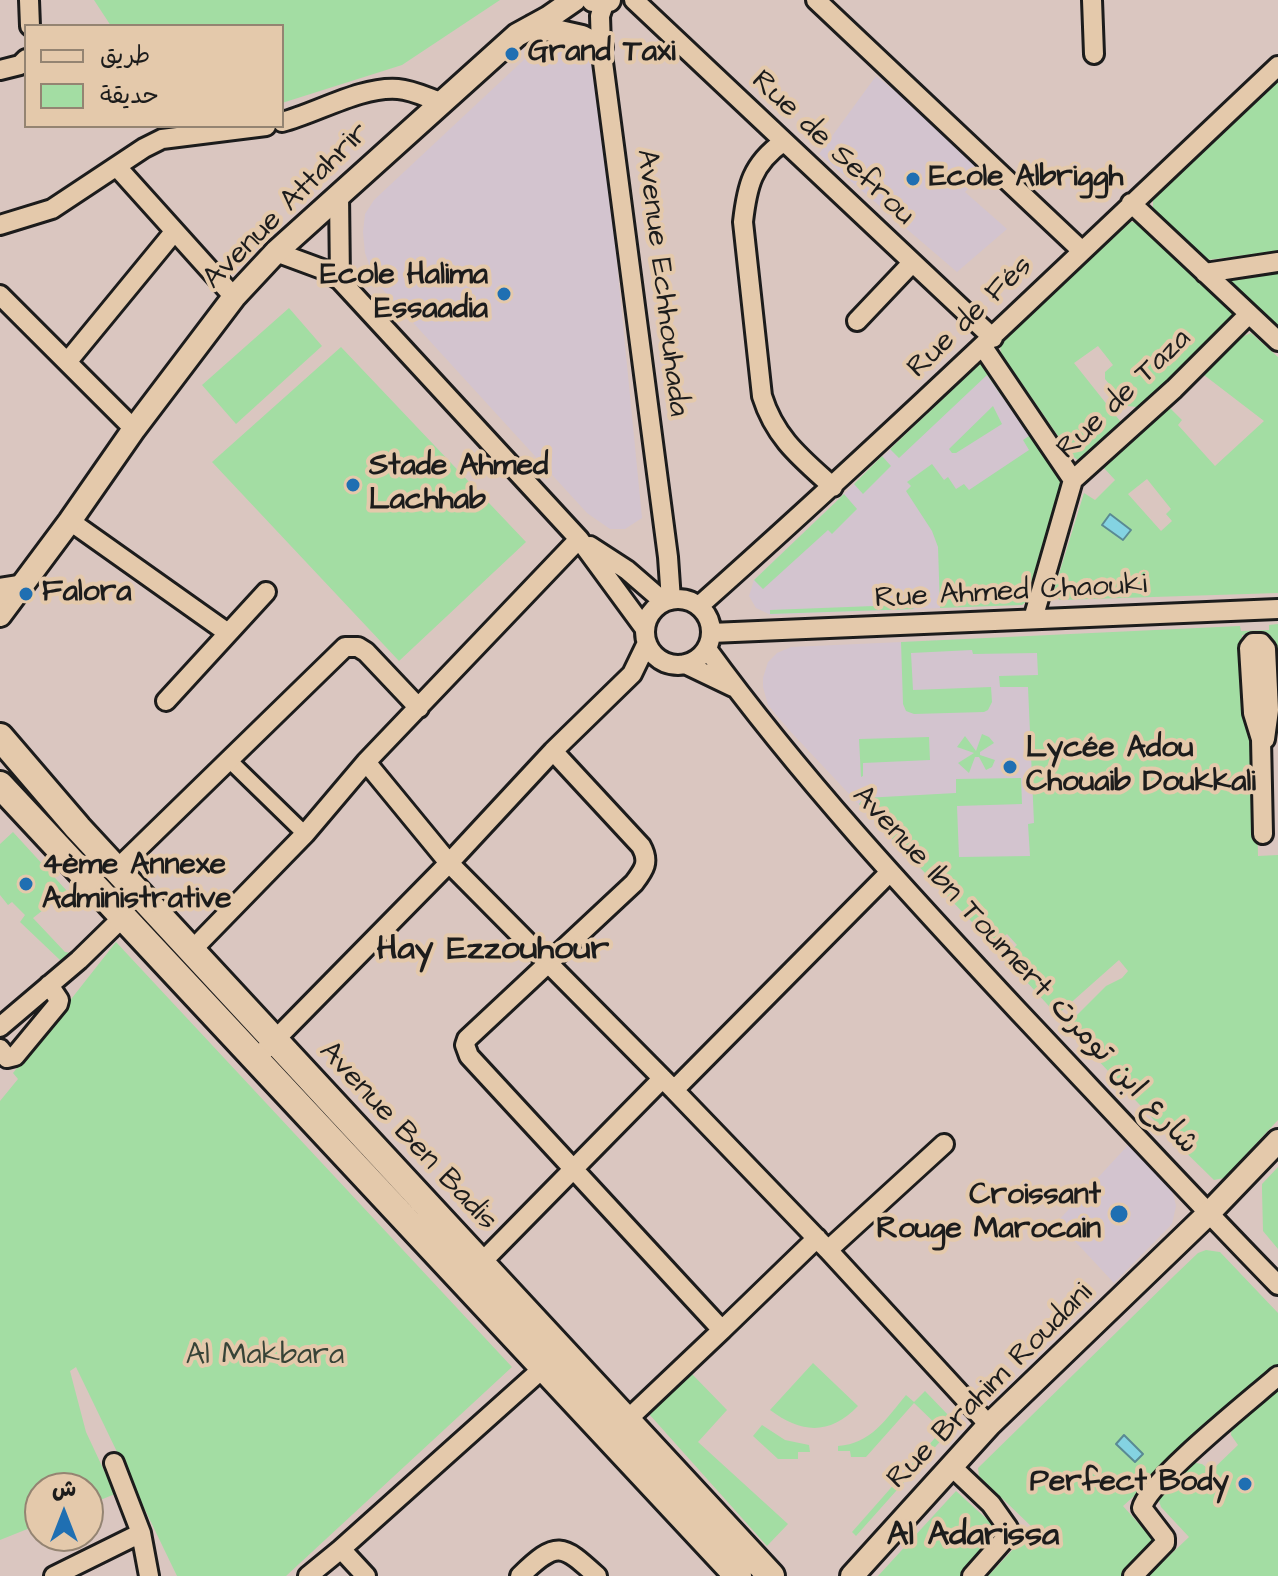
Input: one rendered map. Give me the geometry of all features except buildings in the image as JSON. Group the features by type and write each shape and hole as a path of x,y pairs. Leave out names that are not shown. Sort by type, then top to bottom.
{"main road":[{"name":"Avenue Ben Badis","path":"0,737 116,870 480,1264 553,1360 738,1576"},
{"name":"Avenue Ben Badis","path":"3,795 35,822 257,1060 553,1360 627,1420 771,1576"},
{"path":"35,822 57,805"}],"street":[{"path":"29,0 30,24"},
{"path":"525,30 550,0"},
{"name":"Avenue Attahrir","path":"0,615 9,590 70,521 134,429 234,297 276,252 440,102 525,30 574,0"},
{"name":"Rue de Sefrou","path":"634,0 912,263 988,342 1073,480"},
{"path":"816,0 1081,250"},
{"path":"1092,0 1094,54"},
{"name":"Avenue Echhouhada","path":"600,3 601,47 668,557 692,616"},
{"path":"525,30 582,37 601,47"},
{"path":"0,70 24,61"},
{"name":"Rue de Fés","path":"692,616 988,342 1081,250 1278,66"},
{"path":"284,121 355,97 391,89 406,90 440,102"},
{"path":"0,225 52,209 162,139 250,128"},
{"path":"783,142 766,154 755,169 743,222 762,396 778,434 833,487"},
{"path":"117,167 234,297"},
{"path":"339,194 340,280"},
{"path":"1131,203 1278,341"},
{"path":"68,361 174,232"},
{"name":"Avenue Ibn Toumert شارع ابن تومرت","path":"276,252 322,269 340,280 579,539 646,636"},
{"path":"1205,273 1278,262"},
{"path":"857,321 912,263"},
{"path":"0,295 134,429"},
{"name":"Rue de Taza","path":"1033,619 1073,480 1174,389 1248,315"},
{"path":"70,521 228,633"},
{"path":"192,950 305,834 366,762 579,539"},
{"name":"Avenue Ibn Toumert شارع ابن تومرت","path":"579,539 692,616 736,688 889,873 1278,1285"},
{"path":"166,701 266,592"},
{"name":"Rue Ahmed Chaouki","path":"692,616 747,631 891,628 1278,609"},
{"path":"632,674 652,611 692,616 698,659 685,664 662,660 652,653 646,636"},
{"path":"116,870 345,647 358,647 366,652 419,708"},
{"path":"257,1060 553,751 632,674 662,660"},
{"name":"Avenue Ibn Toumert شارع ابن تومرت","path":"685,664 736,688"},
{"path":"1263,834 1268,739"},
{"path":"553,751 641,846 646,854 645,869 634,883 475,1031 465,1045 469,1056 482,1071 722,1330"},
{"path":"229,760 305,834"},
{"path":"366,762 449,863 823,1244 989,1425"},
{"path":"480,1264 572,1168 668,1084 889,873"},
{"path":"0,1027 123,917"},
{"path":"0,1049 7,1058 15,1056 58,1004 59,1000 49,985"},
{"name":"Rue Brahim Roudani","path":"852,1576 989,1425 1208,1214 1278,1141"},
{"path":"627,1420 722,1330 944,1144"},
{"path":"308,1576 553,1360"},
{"path":"1133,1576 1165,1543 1165,1538 1142,1508 1146,1497 1179,1463 1278,1376"},
{"path":"114,1463 141,1533 149,1576"},
{"path":"951,1466 991,1504 1008,1528 1003,1541 972,1576"},
{"path":"54,1576 141,1533"},
{"path":"341,1549 366,1576"},
{"path":"520,1576 541,1558 558,1550 571,1552 597,1576"}],"shaded area":[{"name":"Ecole Halima Essaadia","path":"544,41 564,41 585,52 598,70 642,518 625,529 610,529 587,513 375,281 365,253 365,214 374,200"},
{"name":"Ecole Albriggh","path":"876,76 990,166 965,192 1007,229 957,272 819,154"},
{"path":"983,361 1043,445 975,496 937,485 940,608 771,615 756,608 749,596 754,580"},
{"name":"Lycée Adou Chouaib Doukkali","path":"1191,629 1199,857 914,863 789,730 768,705 763,687 768,662 777,653 791,647"},
{"name":"Croissant Rouge Marocain","path":"1129,1144 1171,1186 1176,1206 1172,1224 1114,1283 1057,1222"}],"green space":[{"path":"94,0 500,0 402,65 284,102 284,24 110,24"},
{"path":"1278,82 1278,251 1207,260 1153,212 1153,200"},
{"path":"1130,222 1143,223 1233,310 1232,321 1144,408 1128,406 1105,379 1105,372 1113,365 1098,346 1074,363 1121,425 1079,461 1071,455 1001,353 1000,345"},
{"path":"1278,269 1278,327 1229,282 1233,276"},
{"path":"289,308 322,346 236,424 202,385"},
{"path":"1251,333 1278,357 1278,593 1060,600 1054,595 1054,590 1084,493 1095,500 1115,480 1104,468 1170,408 1182,420 1178,425 1215,466 1264,421 1204,375 1239,338","holes":["1147,479 1171,509 1166,514 1172,521 1161,531 1128,494"]},
{"name":"Stade Ahmed Lachhab","path":"341,347 526,542 399,661 212,462"},
{"path":"983,361 1006,390 1001,395 987,375 899,458 890,449"},
{"path":"993,406 1002,424 952,453 949,449"},
{"path":"1032,434 1065,476 1030,599 1022,605 940,608 938,547 932,531 906,491 911,486 907,482 932,464 944,480 948,477 956,489 964,484 969,490 1029,450 1023,440"},
{"path":"882,456 891,466 863,494 854,484"},
{"path":"844,494 857,509 832,534 828,530 763,589 754,580"},
{"path":"900,605 915,609 770,614 770,610"},
{"path":"1278,624 1278,716 1274,714 1270,634 1242,635 1246,707 1255,736 1258,856 1278,855 1278,1120 1224,1178 1214,1180 1066,1026 1106,986 1122,978 1128,971 1119,960 1057,1015 1004,957 1017,945 1007,934 994,945 859,804 864,798 956,793 956,779 1021,778 1022,804 957,806 959,857 1030,856 1028,824 1034,823 1028,687 1000,687 999,676 1038,675 1037,653 973,654 972,650 911,653 913,690 991,687 992,702 984,712 914,714 906,711 903,704 901,642 1240,626 1241,631 1269,630 1269,625"},
{"path":"982,734 994,743 980,755 995,760 992,767 986,770 979,757 975,757 969,773 958,763 974,753 957,747 965,736 976,751"},
{"path":"929,737 930,760 863,763 861,777 859,739"},
{"path":"13,832 67,891 33,918 65,952 71,953 61,961 20,922 25,915 12,902 8,905 0,895 0,844"},
{"name":"Al Makbara","path":"116,942 512,1367 286,1576 177,1576 76,1367 70,1371 86,1432 115,1494 104,1498 104,1472 24,1472 24,1530 0,1540 0,1101 18,1079 13,1073"},
{"path":"1278,1167 1278,1249 1263,1231 1262,1184"},
{"path":"1206,1250 1220,1252 1278,1313 1278,1367 1123,1506 1158,1545 1126,1576 988,1576 1033,1528 979,1476 978,1468 1176,1274 1198,1253"},
{"path":"813,1363 858,1406 837,1422 816,1428 793,1424 770,1410"},
{"path":"692,1374 727,1410 698,1442 788,1524 767,1546 649,1414"},
{"path":"1278,1385 1278,1576 1148,1576 1189,1537 1161,1507 1157,1495 1190,1462 1202,1464 1211,1471 1238,1445 1231,1435 1232,1425"},
{"path":"925,1391 952,1419 953,1427 856,1536 852,1532 942,1430 914,1403 866,1457 851,1457 850,1451 838,1451 838,1446 860,1441 884,1421 906,1395 914,1402"},
{"path":"762,1425 785,1440 809,1445 810,1452 798,1452 798,1459 778,1459 753,1436"},
{"path":"956,1491 1000,1531 966,1576 878,1576"}],"water":[{"path":"1110,514 1131,530 1123,540 1102,525"},
{"path":"1124,1435 1143,1454 1135,1462 1116,1444"}],"place":[{"name":"Grand Taxi","path":"512,54"},
{"name":"Ecole Albriggh","path":"913,179"},
{"name":"Ecole Halima Essaadia","path":"504,294"},
{"name":"Stade Ahmed Lachhab","path":"353,485"},
{"name":"Falora","path":"26,594"},
{"name":"Lycée Adou Chouaib Doukkali","path":"1010,767"},
{"name":"4ème Annexe Administrative","path":"26,884"},
{"name":"Croissant Rouge Marocain","path":"1119,1214"},
{"name":"Perfect Body","path":"1245,1484"}],"district":[{"name":"Hay Ezzouhour","path":"493,951"},
{"name":"Al Adarissa","path":"973,1537"}]}
